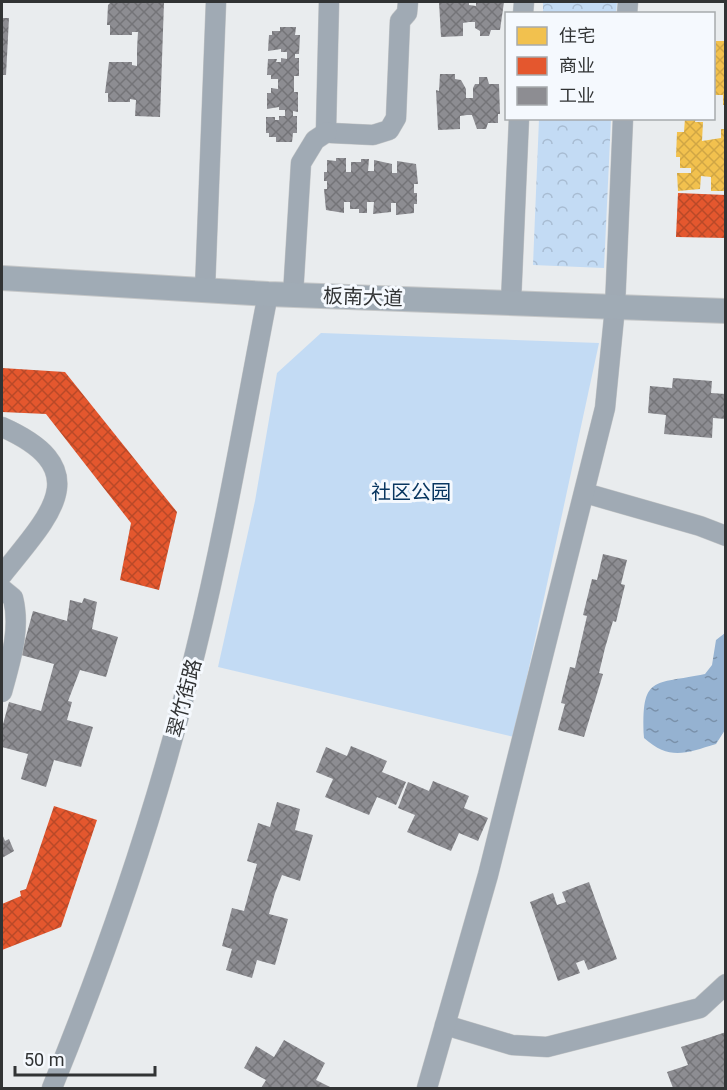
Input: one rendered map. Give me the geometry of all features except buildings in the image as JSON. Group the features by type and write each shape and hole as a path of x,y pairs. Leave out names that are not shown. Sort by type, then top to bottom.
{"main road":[{"name":"板南大道","path":"2,278 268,294 726,311"}],"street":[{"path":"205,290 216,2"},
{"path":"327,132 324,120 329,2"},
{"path":"293,295 301,163 315,140 327,132 376,135 393,126 397,114 400,21 407,13 408,2"},
{"path":"511,302 519,120"},
{"path":"427,1089 488,875 605,408 615,307 623,120"},
{"name":"翠竹街路","path":"52,1089 92,989 162,777 197,648 268,294"},
{"path":"2,427 40,448 56,473 58,489 49,517 2,574"},
{"path":"585,493 700,525 726,536"},
{"path":"2,589 13,598 16,625 2,692"},
{"path":"446,1025 512,1045 547,1047 700,1008 726,984"}],"green space":[{"path":"543,2 617,2 616,12 543,12"},
{"path":"539,120 611,120 604,268 533,265"},
{"name":"社区公园","path":"321,333 599,343 514,737 218,667 255,501 277,373"}],"water":[{"path":"725,633 725,730 716,744 678,753 662,750 653,745 644,738 645,703 648,693 662,682 705,674 712,665 716,640"}]}
